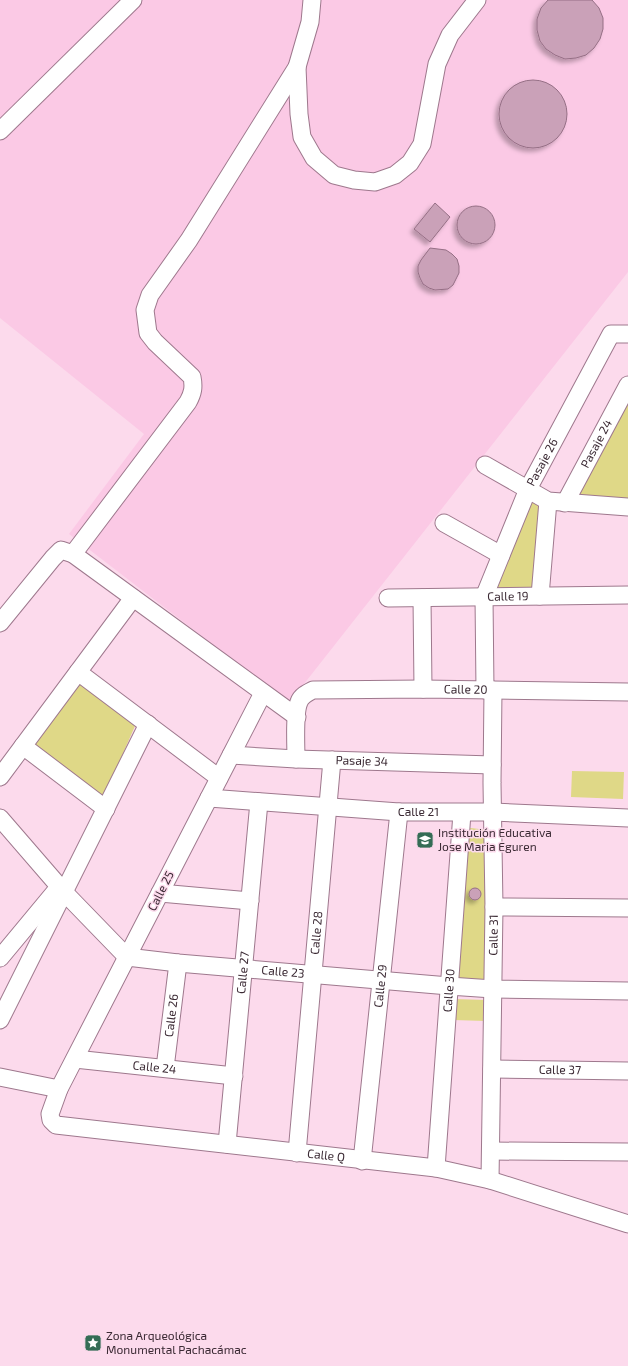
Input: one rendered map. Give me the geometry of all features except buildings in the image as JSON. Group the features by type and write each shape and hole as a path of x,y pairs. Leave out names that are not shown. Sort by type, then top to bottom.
{"street":[{"path":"0,131 133,0"},
{"path":"73,554 193,394 194,384 192,377 155,342 148,333 145,310 150,295 189,240 297,67 310,22 312,0"},
{"path":"297,67 299,114 302,137 314,158 334,175 354,180 375,182 394,175 410,163 422,144 436,64 450,35 477,0"},
{"name":"Pasaje 26","path":"484,596 528,489 611,334 628,334"},
{"name":"Pasaje 24","path":"565,503 628,385"},
{"path":"485,465 548,501 628,507"},
{"path":"540,596 548,501"},
{"path":"444,523 501,555"},
{"path":"0,623 61,550 73,554 297,717 296,759"},
{"name":"Calle 19","path":"388,598 628,595"},
{"name":"Calle 31","path":"484,596 492,765 494,907 490,1180"},
{"path":"0,777 133,598"},
{"path":"422,598 423,689"},
{"path":"78,672 219,778"},
{"name":"Calle 20","path":"297,717 299,702 305,694 313,690 423,689 628,692"},
{"name":"Calle 25","path":"60,1089 263,693"},
{"path":"0,1020 61,889 106,809 148,724"},
{"path":"23,746 106,809"},
{"name":"Pasaje 34","path":"231,755 296,759 492,765"},
{"name":"Calle 28","path":"297,1153 332,760"},
{"name":"Calle 21","path":"209,798 399,812 493,812 628,818"},
{"name":"Calle 27","path":"227,1144 259,802"},
{"name":"Calle 29","path":"362,1160 399,812"},
{"name":"Calle 30","path":"436,1168 448,986 462,813"},
{"path":"0,818 61,889 127,957"},
{"path":"0,958 61,889"},
{"path":"160,893 250,901"},
{"path":"494,907 628,908"},
{"name":"Calle 23","path":"127,957 178,963 448,986 493,989 628,991"},
{"name":"Calle 26","path":"165,1068 178,963"},
{"name":"Calle 24","path":"75,1059 234,1076"},
{"name":"Calle 37","path":"492,1069 628,1070"},
{"path":"0,1077 60,1089"},
{"name":"Calle Q","path":"60,1089 50,1114 51,1120 56,1125 436,1168 490,1180 628,1224"},
{"path":"491,1151 628,1152"}],"shaded area":[{"path":"0,0 628,0 628,272 289,703 69,534 144,434 0,318"},
{"path":"628,395 628,504 571,504"},
{"path":"533,501 543,506 537,582 532,588 527,589 495,588 529,503"},
{"path":"80,681 135,726 100,806 27,751"},
{"path":"572,771 624,772 623,799 571,797"},
{"path":"467,829 487,830 486,978 482,980 458,979"},
{"path":"453,999 487,1000 486,1021 453,1020"}],"place":[{"name":"Institución Educativa Jose Maria Eguren","path":"425,840"},
{"name":"Zona Arqueológica Monumental Pachacámac","path":"93,1343"}]}
